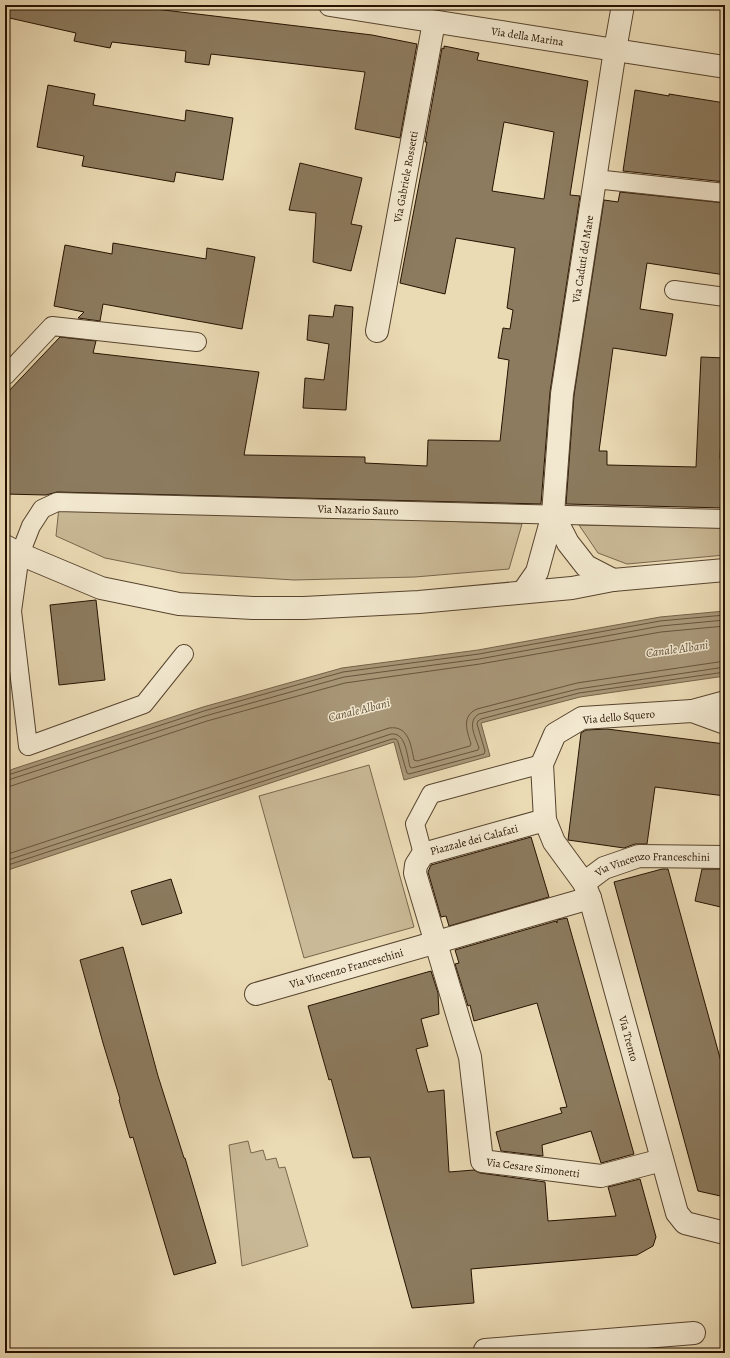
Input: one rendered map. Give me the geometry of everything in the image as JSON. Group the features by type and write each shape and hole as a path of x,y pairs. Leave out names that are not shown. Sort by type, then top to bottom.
{"street":[{"name":"Via Caduti del Mare","path":"523,592 537,572 554,514 562,394 623,5"},
{"name":"Via della Marina","path":"338,6 725,67"},
{"name":"Via Gabriele Rossetti","path":"377,331 434,22"},
{"name":"Via Caduti del Mare","path":"554,514 568,543 586,566 613,580"},
{"path":"12,550 101,588 179,604 253,608 304,608 419,602 572,588 613,580 725,570"},
{"path":"692,711 725,702"},
{"name":"Via dello Squero","path":"546,820 542,764 555,734 582,718 692,711 725,723"},
{"name":"Piazzale dei Calafati","path":"436,943 415,872 416,865 423,854 546,820"},
{"name":"Via Trento","path":"546,820 554,842 587,891 676,1213 685,1223 725,1233"},
{"name":"Via Vincenzo Franceschini","path":"256,994 436,943 587,891 604,868 639,856 725,857"},
{"name":"Via Cesare Simonetti","path":"436,943 470,1058 482,1161 601,1176 662,1160"},
{"path":"485,1350 694,1333"}],"lane":[{"path":"595,179 725,192"},
{"path":"674,290 725,297"},
{"path":"5,376 52,326 197,342"},
{"name":"Via Nazario Sauro","path":"184,654 144,704 28,746 12,611 12,550 42,509 57,502 725,519"},
{"path":"423,854 415,824 431,794 542,764"}],"shaded area":[{"path":"59,507 522,524 509,569 415,577 294,580 181,573 105,558 56,536"},
{"path":"579,525 725,528 725,555 627,564 598,553"},
{"path":"369,765 414,927 304,958 259,796"},
{"path":"248,1141 251,1153 263,1150 266,1160 276,1158 279,1168 285,1167 308,1246 242,1266 229,1145"}],"water":[{"name":"Canale Albani","path":"725,611 725,676 580,697 481,723 490,756 404,780 394,742 5,871 5,773 13,769 203,707 342,668 478,650 660,617"}],"building":[{"path":"5,5 122,5 372,35 417,44 400,138 355,129 365,72 211,54 209,65 185,62 186,51 112,42 110,48 74,41 76,33 5,17"},
{"path":"444,46 479,53 477,60 588,81 570,195 580,196 550,392 541,504 57,492 46,495 5,494 5,395 60,337 96,341 93,353 259,372 244,455 365,457 365,463 427,466 428,440 500,441 509,360 498,358 503,328 510,329 513,310 507,308 515,248 456,238 445,294 400,283 427,142 425,142 442,48 444,49","holes":["504,122 554,132 544,199 492,191"]},
{"path":"48,85 95,94 93,105 185,121 186,110 233,118 223,180 176,172 174,182 82,166 84,156 37,147"},
{"path":"635,90 725,103 725,182 623,171"},
{"path":"300,163 362,178 351,224 362,226 351,271 313,262 316,213 289,210"},
{"path":"620,192 725,203 725,275 647,263 640,309 673,314 666,356 613,348 599,451 607,451 607,465 696,467 701,357 725,358 725,404 722,404 720,459 725,460 725,508 566,504 574,395 604,200 618,202"},
{"path":"113,243 206,259 207,248 255,257 242,329 103,304 100,321 78,318 84,312 54,306 65,245 112,254"},
{"path":"335,305 353,307 346,410 303,408 305,378 324,380 329,344 307,340 309,315 333,317"},
{"path":"96,600 105,680 59,685 50,605"},
{"path":"607,729 725,744 725,796 655,787 647,844 635,844 624,848 568,840 581,733 586,730"},
{"path":"531,837 549,897 449,926 446,916 441,917 428,872 431,865"},
{"path":"662,869 668,869 725,1076 725,1197 698,1191 614,882"},
{"path":"702,869 725,869 725,908 695,901"},
{"path":"171,879 182,913 142,925 131,891"},
{"path":"567,918 634,1154 601,1163 591,1131 542,1145 543,1156 501,1151 496,1132 562,1113 560,1108 567,1107 537,1003 474,1021 470,1005 468,1006 455,964 459,963 455,950 556,921 557,923 557,920"},
{"path":"123,947 158,1076 185,1158 216,1263 174,1275 133,1137 130,1138 80,960"},
{"path":"431,971 438,993 439,1014 421,1019 428,1046 416,1049 428,1092 444,1090 449,1172 474,1170 480,1173 545,1182 548,1221 616,1216 608,1187 640,1179 656,1237 653,1246 637,1255 471,1269 474,1303 412,1308 370,1157 353,1158 331,1079 329,1080 308,1006"}]}
